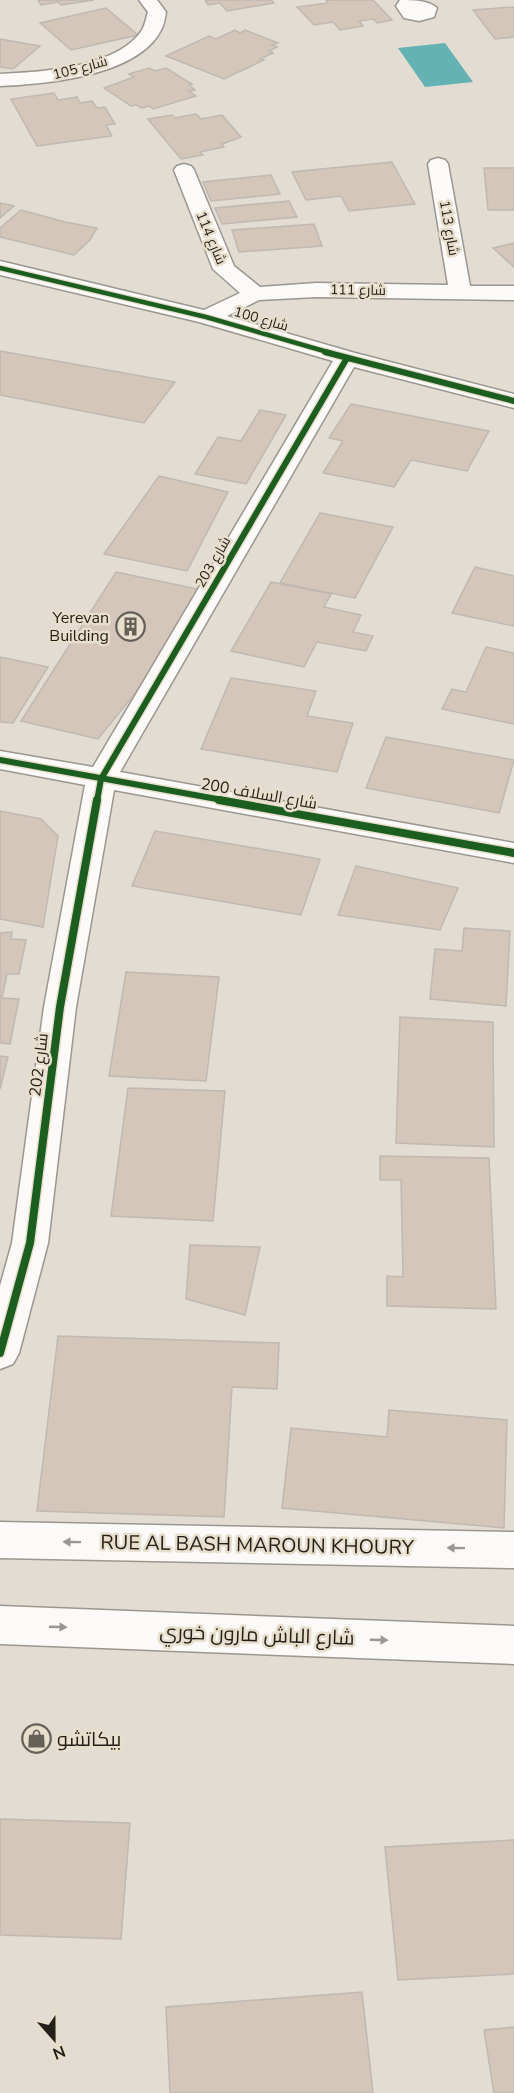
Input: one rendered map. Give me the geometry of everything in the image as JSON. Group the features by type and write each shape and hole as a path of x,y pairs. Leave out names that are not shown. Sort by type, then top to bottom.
{"street":[{"name":"شارع 105","path":"0,80 71,73 108,62 135,47 152,30 157,12 148,0"},
{"name":"شارع 113","path":"438,164 460,292"},
{"name":"شارع 114","path":"184,170 224,269 255,294"},
{"name":"شارع 100","path":"4,274 206,317 347,358 514,401"},
{"name":"شارع 111","path":"206,317 255,294 316,290 514,293"},
{"name":"شارع 203","path":"101,779 347,358"},
{"name":"200 شارع السلاف","path":"0,760 514,853"},
{"name":"شارع 202","path":"0,1353 30,1243 60,1007 101,779"},
{"name":"RUE AL BASH MAROUN KHOURY","path":"0,1540 514,1550"},
{"name":"شارع الباش مارون خوري","path":"0,1625 514,1645"}],"water":[{"path":"445,43 473,82 425,87 398,48"}],"building":[{"path":"38,0 94,0 61,5 58,2 41,5"},
{"path":"205,0 271,0 274,3 227,11 220,3 208,5"},
{"path":"326,0 373,0 392,20 377,23 373,19 359,21 363,26 340,30 333,22 314,25 297,7 328,3"},
{"path":"514,7 514,37 495,39 473,10"},
{"path":"106,8 138,35 71,50 40,23"},
{"path":"235,30 240,33 245,30 278,43 272,45 277,47 269,51 273,53 260,59 264,60 224,79 166,56 209,36 216,39"},
{"path":"0,39 40,46 13,69 0,67"},
{"path":"149,68 155,71 166,68 192,84 189,85 195,90 189,91 196,96 153,109 149,106 142,108 136,105 131,106 104,88 134,77 129,74"},
{"path":"54,93 58,100 77,97 80,103 92,101 97,108 105,107 115,124 106,125 112,136 37,146 11,99"},
{"path":"196,114 201,119 222,115 241,137 222,144 224,147 200,152 203,155 181,159 148,119 172,115 175,118"},
{"path":"392,162 415,204 349,211 341,196 306,200 292,172"},
{"path":"484,168 514,168 514,210 488,210"},
{"path":"271,175 280,194 211,201 203,182"},
{"path":"289,201 297,217 222,224 215,208"},
{"path":"0,203 14,206 0,218"},
{"path":"21,210 97,228 90,240 74,255 0,237 0,228"},
{"path":"314,224 322,246 239,252 232,230"},
{"path":"514,243 514,267 493,248"},
{"path":"0,351 175,382 144,423 0,395"},
{"path":"351,404 489,431 467,471 411,460 394,487 323,473 343,441 329,438"},
{"path":"260,410 286,415 246,484 195,474 218,437 241,441"},
{"path":"159,476 228,492 187,571 104,554"},
{"path":"320,513 393,527 355,598 280,583"},
{"path":"475,567 514,576 514,626 452,613"},
{"name":"Yerevan Building","path":"116,572 202,590 153,671 98,739 21,721"},
{"path":"271,582 331,594 324,607 361,615 353,632 373,636 366,651 317,642 304,667 231,651"},
{"path":"486,647 514,653 514,724 442,709 452,689 466,692"},
{"path":"0,657 48,667 13,723 0,722"},
{"path":"231,678 316,691 307,716 353,723 337,772 201,749"},
{"path":"386,737 514,760 499,813 366,788"},
{"path":"0,811 41,819 58,836 43,927 0,919"},
{"path":"155,831 320,859 301,915 132,886"},
{"path":"356,866 458,888 440,930 338,915"},
{"path":"464,928 510,931 506,1006 430,999 435,949 462,951"},
{"path":"12,932 11,939 26,940 19,974 7,974 2,998 19,999 10,1044 0,1043 0,933"},
{"path":"126,972 219,977 206,1081 109,1076"},
{"path":"400,1017 493,1022 494,1147 396,1143"},
{"path":"0,1056 8,1057 0,1089"},
{"path":"128,1088 225,1091 213,1221 111,1216"},
{"path":"380,1156 489,1158 496,1309 387,1306 387,1276 403,1277 401,1180 380,1180"},
{"path":"190,1245 260,1247 245,1315 186,1299"},
{"path":"58,1336 279,1343 277,1389 232,1387 224,1517 37,1511"},
{"path":"389,1410 507,1420 504,1528 282,1508 291,1428 387,1437"},
{"path":"0,1819 130,1823 121,1939 0,1935"},
{"path":"514,1840 514,1974 398,1980 385,1847"},
{"path":"362,1992 373,2093 170,2093 166,2007"},
{"path":"514,2027 514,2093 494,2093 484,2030"}],"cycle path":[{"path":"0,268 206,317 347,358 514,401"},
{"path":"0,1353 30,1243 60,1007 101,779 347,358"},
{"path":"0,760 514,853"}],"place":[{"name":"Yerevan Building","path":"130,627"},
{"name":"بيكاتشو","path":"36,1739"}]}
